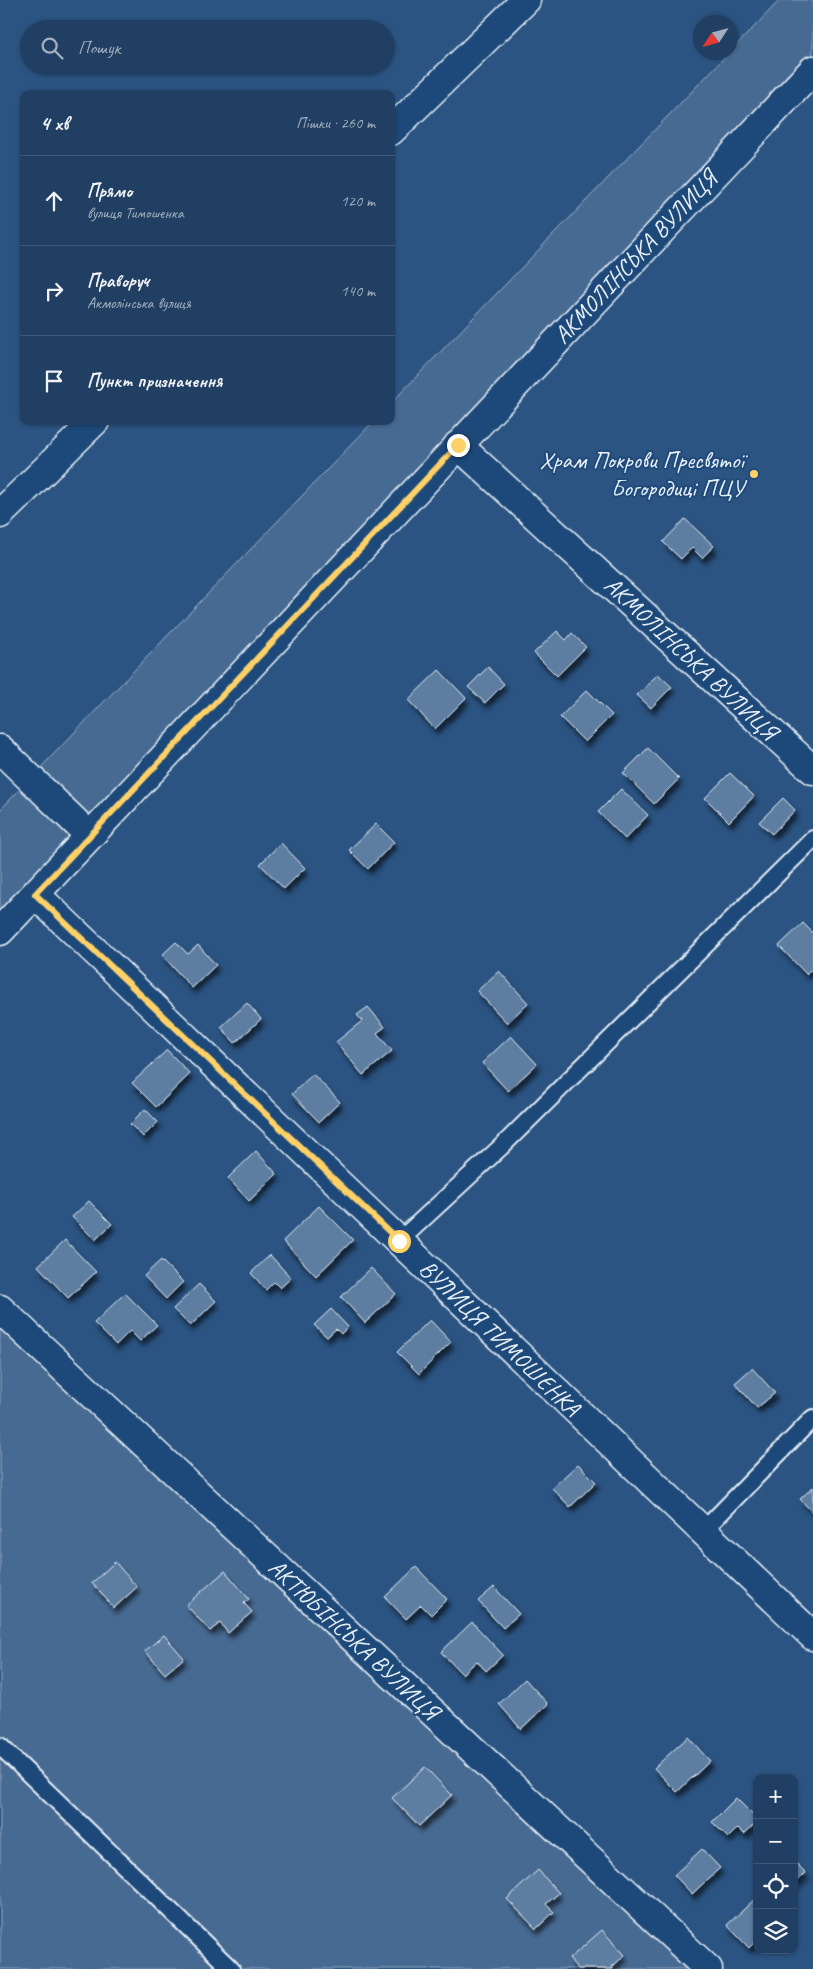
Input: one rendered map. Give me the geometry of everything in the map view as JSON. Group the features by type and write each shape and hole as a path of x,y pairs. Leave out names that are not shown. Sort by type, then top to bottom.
{"street":[{"path":"395,127 526,0"},
{"name":"АКМОЛІНСЬКА ВУЛИЦЯ","path":"0,931 458,445 808,83"},
{"path":"0,514 91,425"},
{"name":"АКМОЛІНСЬКА ВУЛИЦЯ","path":"458,445 813,770"},
{"path":"0,749 90,836"},
{"name":"ВУЛИЦЯ ТИМОШЕНКА","path":"35,894 813,1636"},
{"name":"АКТЮБІНСЬКА ВУЛИЦЯ","path":"0,1309 708,1969"}],"lane":[{"path":"399,1241 516,1133 813,839"},
{"path":"703,1531 813,1418"},
{"path":"0,1746 231,1969"}],"shaded area":[{"path":"780,0 813,0 813,70 0,931 0,810 370,425 395,425 395,399 722,60 738,60 738,44"},
{"path":"0,1309 708,1969 0,1969"}],"building":[{"path":"685,519 714,546 702,558 692,548 681,559 663,542"},
{"path":"557,631 566,640 572,633 586,647 557,676 534,653"},
{"path":"488,667 504,684 485,703 468,687"},
{"path":"439,670 466,698 435,729 408,700"},
{"path":"658,674 672,687 651,708 637,695"},
{"path":"587,690 612,715 585,742 560,717"},
{"path":"648,748 679,779 654,804 623,773"},
{"path":"730,773 754,796 729,822 705,798"},
{"path":"621,789 648,815 625,839 598,812"},
{"path":"783,798 795,810 772,834 759,822"},
{"path":"376,824 394,842 368,869 349,850"},
{"path":"281,843 305,868 284,889 260,864"},
{"path":"803,923 813,933 813,968 806,974 779,946"},
{"path":"176,942 188,954 198,945 216,965 192,988 162,955"},
{"path":"499,971 528,1003 507,1023 477,991"},
{"path":"247,1003 261,1019 235,1043 221,1027"},
{"path":"368,1007 385,1027 377,1033 392,1051 363,1075 336,1042 362,1021 357,1015"},
{"path":"511,1036 537,1064 508,1091 482,1063"},
{"path":"167,1050 190,1074 156,1107 132,1083"},
{"path":"313,1074 340,1102 319,1122 292,1094"},
{"path":"145,1109 158,1122 143,1137 130,1124"},
{"path":"256,1151 277,1174 249,1201 228,1178"},
{"path":"89,1201 112,1224 95,1240 72,1217"},
{"path":"319,1206 353,1240 316,1276 283,1241"},
{"path":"65,1240 96,1272 68,1298 38,1266"},
{"path":"270,1255 291,1278 280,1288 274,1282 266,1290 251,1273"},
{"path":"161,1260 183,1282 166,1299 144,1276"},
{"path":"371,1268 396,1294 365,1323 341,1297"},
{"path":"199,1284 216,1301 190,1326 173,1309"},
{"path":"125,1293 157,1325 140,1341 130,1331 116,1345 94,1323"},
{"path":"331,1309 348,1327 341,1334 336,1329 327,1337 314,1325"},
{"path":"430,1320 451,1342 419,1374 397,1352"},
{"path":"752,1368 775,1393 757,1408 735,1383"},
{"path":"578,1464 596,1482 570,1507 552,1488"},
{"path":"813,1487 813,1513 800,1499"},
{"path":"115,1562 137,1587 114,1608 92,1583"},
{"path":"416,1567 447,1599 431,1615 421,1605 406,1619 385,1597"},
{"path":"225,1571 249,1599 244,1603 252,1612 228,1633 220,1623 210,1631 186,1605"},
{"path":"494,1587 519,1614 503,1628 478,1601"},
{"path":"472,1622 503,1655 486,1671 477,1661 462,1674 441,1652"},
{"path":"164,1635 184,1658 165,1674 145,1651"},
{"path":"525,1679 548,1704 521,1729 499,1704"},
{"path":"688,1737 710,1761 677,1792 654,1768"},
{"path":"425,1767 452,1795 419,1826 392,1798"},
{"path":"736,1798 753,1815 753,1826 744,1834 738,1828 728,1838 712,1822"},
{"path":"702,1849 720,1868 692,1894 674,1875"},
{"path":"798,1865 806,1873 798,1880"},
{"path":"538,1870 559,1893 546,1904 554,1912 536,1929 507,1899"},
{"path":"753,1901 753,1944 749,1948 727,1925"},
{"path":"602,1930 625,1955 612,1967 613,1969 578,1969 569,1959"}],"place":[{"name":"Храм Покрови Пресвятої Богородиці ПЦУ","path":"754,474"}],"route":[{"path":"399,1241 35,894 458,445"}]}
